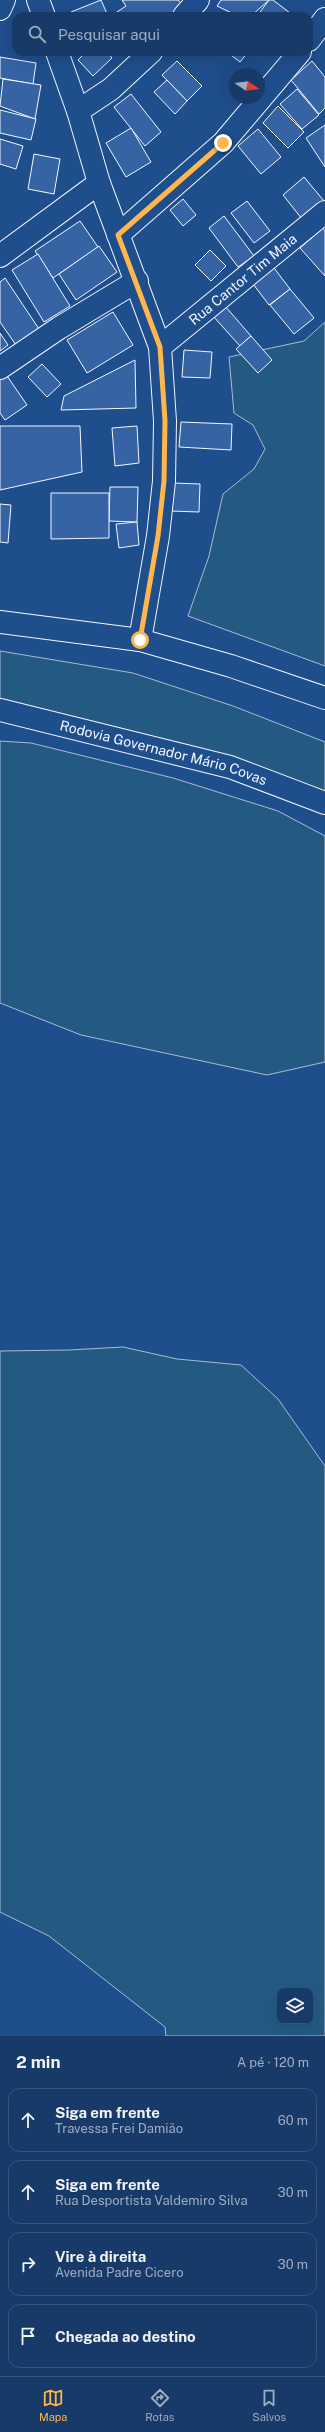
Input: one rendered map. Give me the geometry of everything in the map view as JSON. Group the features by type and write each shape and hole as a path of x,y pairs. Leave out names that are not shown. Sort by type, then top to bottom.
{"main road":[{"path":"0,9 4,0"},
{"path":"38,0 42,12"},
{"path":"188,12 198,0"},
{"path":"58,56 78,111 99,183 137,281 160,347 165,421 164,481 158,536 140,640"},
{"path":"78,111 111,89 147,56"},
{"path":"118,235 223,143 297,56"},
{"path":"0,256 99,183"},
{"name":"Rua Cantor Tim Maia","path":"160,347 325,212"},
{"path":"0,368 59,328 137,281"},
{"path":"0,622 140,640 230,666 325,698"},
{"name":"Rodovia Governador Mário Covas","path":"0,710 230,767 325,803"}],"shaded area":[{"path":"325,322 325,666 188,616 209,556 223,494 254,469 265,449 253,425 234,413 229,357 304,341"},
{"path":"0,651 133,673 233,706 325,742 325,813 197,748 75,717 0,701"},
{"path":"0,741 31,743 173,778 278,811 325,836 325,1062 267,1075 81,1035 0,1003"},
{"path":"123,1347 177,1359 241,1365 278,1399 325,1466 325,2036 166,2036 165,2027 49,1936 0,1912 0,1351 69,1350"}],"building":[{"path":"101,0 106,12 71,12"},
{"path":"122,0 178,0 182,4 173,12 117,12 126,6"},
{"path":"221,0 269,0 256,12 230,12 217,6"},
{"path":"269,0 273,0 289,12 260,12"},
{"path":"82,56 110,56 112,58 93,76 78,60"},
{"path":"232,56 245,56 240,62"},
{"path":"0,57 36,63 33,84 0,78"},
{"path":"177,61 202,86 187,101 162,75"},
{"path":"312,61 325,77 325,108 319,114 291,80"},
{"path":"3,79 41,85 35,119 0,106"},
{"path":"167,80 187,101 175,114 154,92"},
{"path":"297,89 319,115 302,129 280,104"},
{"path":"131,94 161,132 145,146 114,107"},
{"path":"278,106 304,132 288,148 263,123"},
{"path":"0,110 36,119 31,140 0,133"},
{"path":"325,125 325,167 306,138"},
{"path":"131,128 151,162 126,177 106,143"},
{"path":"258,129 281,157 261,174 238,146"},
{"path":"0,139 23,146 16,169 0,164"},
{"path":"34,154 60,159 54,194 28,189"},
{"path":"304,177 324,201 302,219 283,195"},
{"path":"183,199 196,215 183,226 170,210"},
{"path":"247,201 270,231 254,243 231,213"},
{"path":"224,216 254,256 238,267 209,228"},
{"path":"80,221 98,247 53,278 35,251"},
{"path":"323,228 325,231 325,276 300,248"},
{"path":"99,246 117,272 76,300 59,274"},
{"path":"210,250 226,266 211,281 195,265"},
{"path":"38,254 70,306 44,322 12,270"},
{"path":"271,264 290,289 269,305 250,280"},
{"path":"5,278 39,329 16,345 0,322 0,282"},
{"path":"290,289 314,318 294,334 270,305"},
{"path":"225,306 251,336 240,346 213,316"},
{"path":"113,312 133,345 87,373 67,340"},
{"path":"0,333 8,345 0,351"},
{"path":"251,336 272,360 258,373 236,349"},
{"path":"184,350 212,352 210,378 182,377"},
{"path":"135,360 136,408 61,410 64,396"},
{"path":"42,364 61,384 47,397 28,377"},
{"path":"5,373 27,405 5,420 0,413 0,376"},
{"path":"181,422 232,424 231,450 179,447"},
{"path":"0,426 80,426 82,472 0,490"},
{"path":"137,426 139,463 115,466 112,428"},
{"path":"173,483 200,484 199,512 171,511"},
{"path":"110,487 138,487 137,522 109,521"},
{"path":"51,493 109,493 109,538 51,539"},
{"path":"0,504 11,505 8,543 0,542"},
{"path":"137,522 139,545 119,548 116,524"}],"route":[{"path":"140,640 148,586 158,536 164,481 165,421 160,347 137,281 118,235 223,143"}]}
